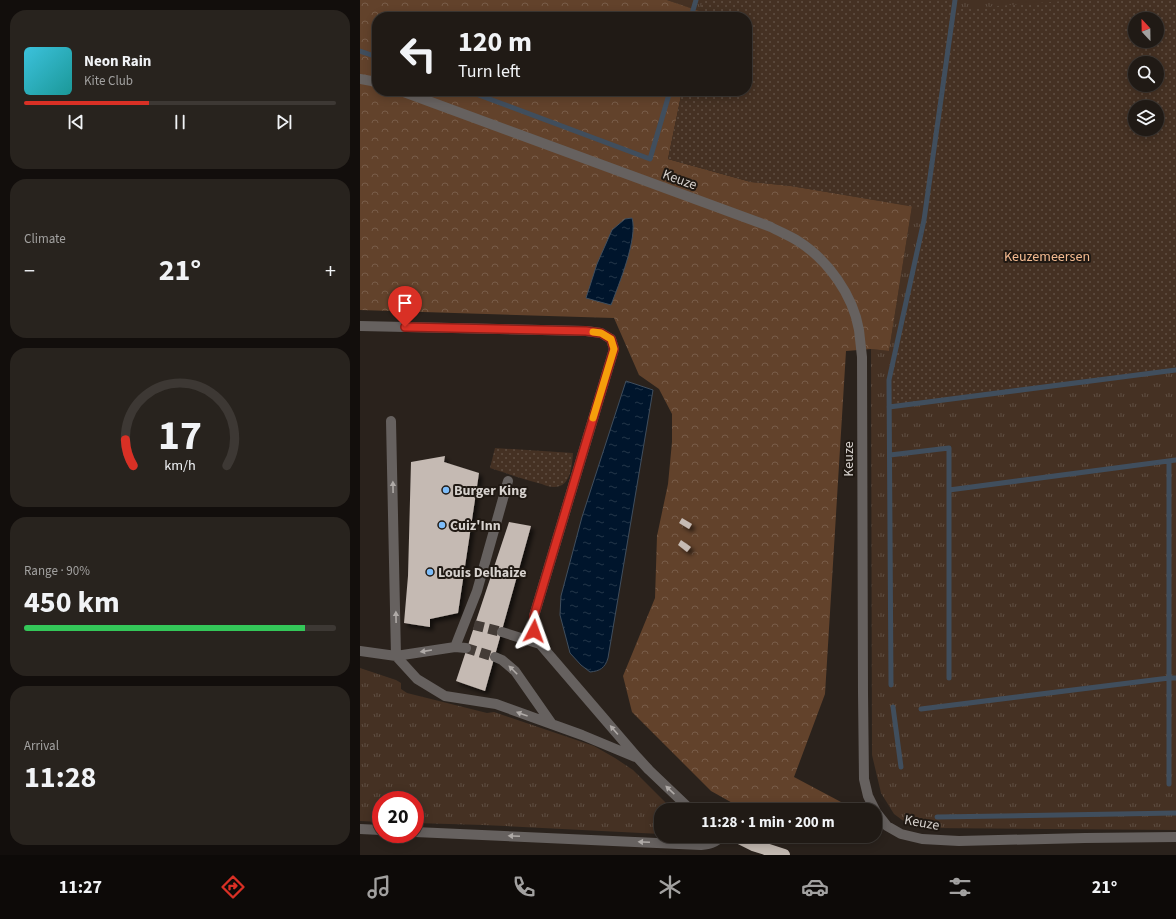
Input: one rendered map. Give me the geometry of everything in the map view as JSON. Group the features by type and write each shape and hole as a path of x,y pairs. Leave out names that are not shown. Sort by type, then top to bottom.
{"highway":[{"path":"749,843 784,855"}],"street":[{"path":"360,79 372,81"},
{"name":"Keuze","path":"415,96 771,227 798,241 822,259 840,283 851,304 859,328 862,357 864,779 868,796 876,812 888,826 901,834 922,839 959,840 1176,837"},
{"path":"360,326 586,331 601,333 611,339 614,349 534,616 534,631 540,644 637,758 684,803"},
{"path":"391,421 396,656 417,679 445,696 496,704 582,735 637,758"},
{"path":"455,647 470,623 477,591 508,481"},
{"path":"502,632 540,644"},
{"path":"360,651 396,656 455,647 466,648"},
{"path":"495,657 502,660 515,670 552,724"},
{"path":"360,829 372,830"},
{"path":"424,832 654,843"},
{"path":"657,843 701,845 712,843"}],"green space":[{"path":"360,0 667,0 699,11 372,12 372,96 681,96 668,159 751,182 791,186 912,206 889,351 871,349 846,351 825,694 794,777 843,803 732,803 711,791 632,712 623,676 655,598 657,536 668,484 672,442 672,414 659,389 639,375 614,318 360,310"},
{"path":"667,0 1176,0 1176,830 930,828 909,825 894,814 881,793 872,755 871,349 889,351 912,206 791,186 751,182 686,96 752,96 752,12 698,12"},
{"name":"Keuzemeersen","path":"703,0 955,0 954,9 1079,0 1176,0 1176,369 889,407 889,380 926,209 791,186 751,182 668,159 681,96 752,96 752,12 699,12"},
{"path":"495,448 573,453 571,470 564,484 559,486 551,487 526,480 490,468"},
{"path":"360,668 396,680 401,683 401,689 407,693 487,713 494,712 594,746 633,770 666,803 654,803 654,834 424,823 424,791 372,791 372,822 360,821"}],"water":[{"path":"632,218 633,227 630,249 623,274 611,305 586,298 597,264 612,230 625,219"},
{"path":"626,381 653,390 608,658 602,668 597,671 590,672 570,653 560,615 561,596 582,517"}],"building":[{"path":"445,456 444,462 479,473 458,613 430,619 430,627 404,623 408,576 411,462"},
{"path":"682,518 692,524 689,529 679,523"},
{"path":"509,522 531,526 485,691 456,681"},
{"path":"681,540 691,547 687,552 678,545"}],"waterway":[{"path":"692,12 696,0"},
{"path":"891,685 889,380 924,220 955,0"},
{"path":"360,51 372,55"},
{"path":"481,96 650,159 669,96"},
{"path":"889,407 1176,370"},
{"path":"890,455 949,448 949,678"},
{"path":"949,490 1176,460"},
{"path":"1169,461 1169,784"},
{"path":"921,709 1176,678"},
{"path":"893,707 901,767"},
{"path":"937,817 1176,813"}],"tunnel":[{"path":"474,625 502,632"},
{"path":"466,648 495,657"}],"slow traffic":[{"path":"593,332 601,333 611,339 614,349 593,418"}],"place":[{"name":"Burger King","path":"446,490"},
{"name":"Cuiz'Inn","path":"442,525"},
{"name":"Louis Delhaize","path":"430,572"}],"route":[{"path":"405,327 586,331 601,333 611,339 614,349 534,616 534,631"}]}
